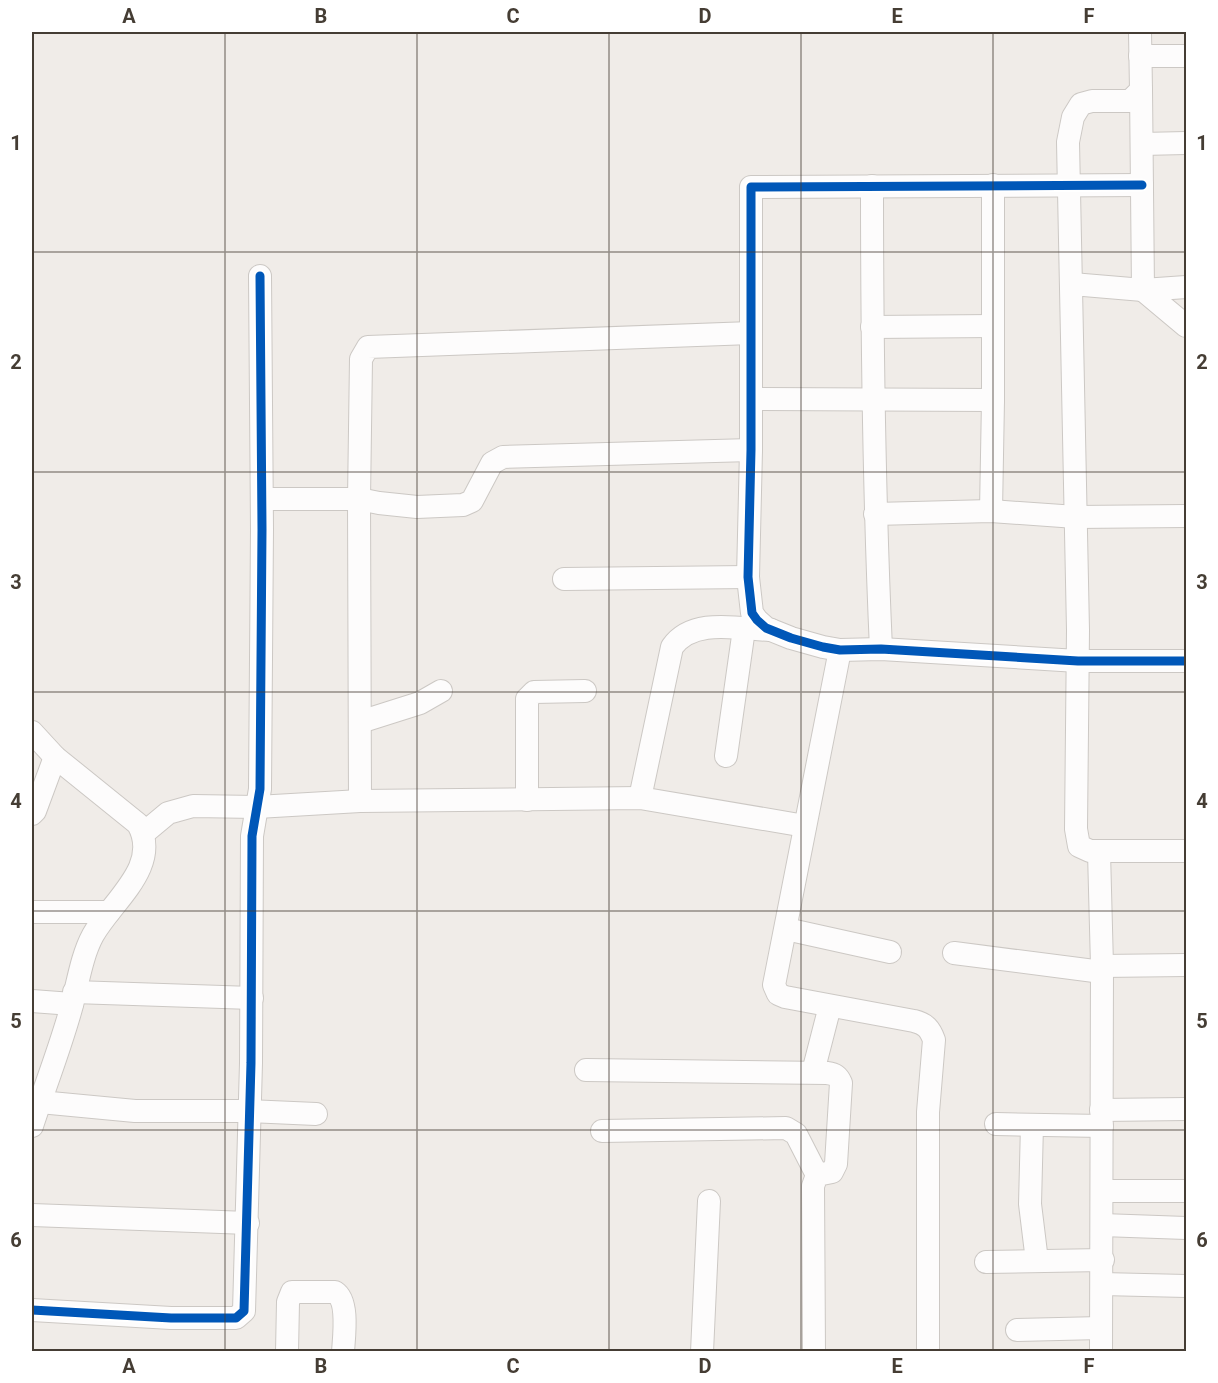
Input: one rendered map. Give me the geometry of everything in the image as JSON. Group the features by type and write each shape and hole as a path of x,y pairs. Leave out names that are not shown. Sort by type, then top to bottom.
{"street":[{"path":"1140,32 1143,290 1186,326"},
{"path":"1140,56 1186,56"},
{"path":"1141,90 1130,101 1092,101 1081,104 1070,126 1068,142 1071,184 1078,661 1077,840 1079,846 1084,849 1099,852 1186,851"},
{"path":"1142,144 1186,142"},
{"path":"990,511 993,400 993,185"},
{"path":"771,630 757,620 752,613 748,577 751,450 751,187 1142,185"},
{"path":"872,186 875,514 881,650"},
{"path":"32,1310 171,1318 236,1318 244,1311 252,998 252,836 260,789 262,499 260,276"},
{"path":"1072,284 1143,290 1186,287"},
{"path":"872,327 993,326"},
{"path":"360,801 361,359 368,347 751,333"},
{"path":"751,399 993,400"},
{"path":"262,499 359,499 417,507 463,506 472,501 492,463 502,457 751,450"},
{"path":"875,514 990,511 1076,517 1186,516"},
{"path":"564,579 748,577"},
{"path":"640,798 672,646 679,637 705,627 771,630 823,647 840,650 881,650 1078,661 1186,661"},
{"path":"726,756 744,629"},
{"path":"840,650 774,985 778,994 785,997 923,1023 930,1029 934,1040 928,1112 928,1352"},
{"path":"360,723 420,703 441,691"},
{"path":"527,800 527,699 534,692 585,691"},
{"path":"32,732 55,757 134,819 144,833 145,854 138,873 90,941 73,998 41,1071 40,1102 32,1126"},
{"path":"32,814 55,757"},
{"path":"144,833 168,813 193,806 257,807 360,801 640,798 804,826"},
{"path":"1099,852 1101,1352"},
{"path":"32,912 109,912"},
{"path":"786,929 890,952"},
{"path":"954,953 1101,969 1186,965"},
{"path":"32,1001 73,998 252,998"},
{"path":"813,1072 830,1006"},
{"path":"586,1070 835,1074 841,1083 836,1164 832,1172 817,1174"},
{"path":"40,1102 135,1112 250,1111 316,1114"},
{"path":"996,1124 1032,1125 1186,1109"},
{"path":"1032,1125 1030,1204 1037,1261"},
{"path":"602,1131 786,1128 796,1134 817,1174 813,1186 814,1352"},
{"path":"1101,1191 1186,1191"},
{"path":"702,1352 709,1201"},
{"path":"32,1215 248,1223"},
{"path":"1102,1226 1186,1228"},
{"path":"986,1262 1102,1260"},
{"path":"1102,1284 1186,1286"},
{"path":"287,1352 288,1302 292,1292 336,1292 339,1294 344,1302 344,1352"},
{"path":"1017,1330 1101,1328"}],"cycle path":[{"path":"1142,185 751,187 751,450 748,577 752,613 757,620 766,628 823,647 840,650 881,649 1078,661 1186,661"},
{"path":"32,1310 171,1318 236,1318 244,1311 251,1063 252,836 260,789 262,529 260,276"}]}
